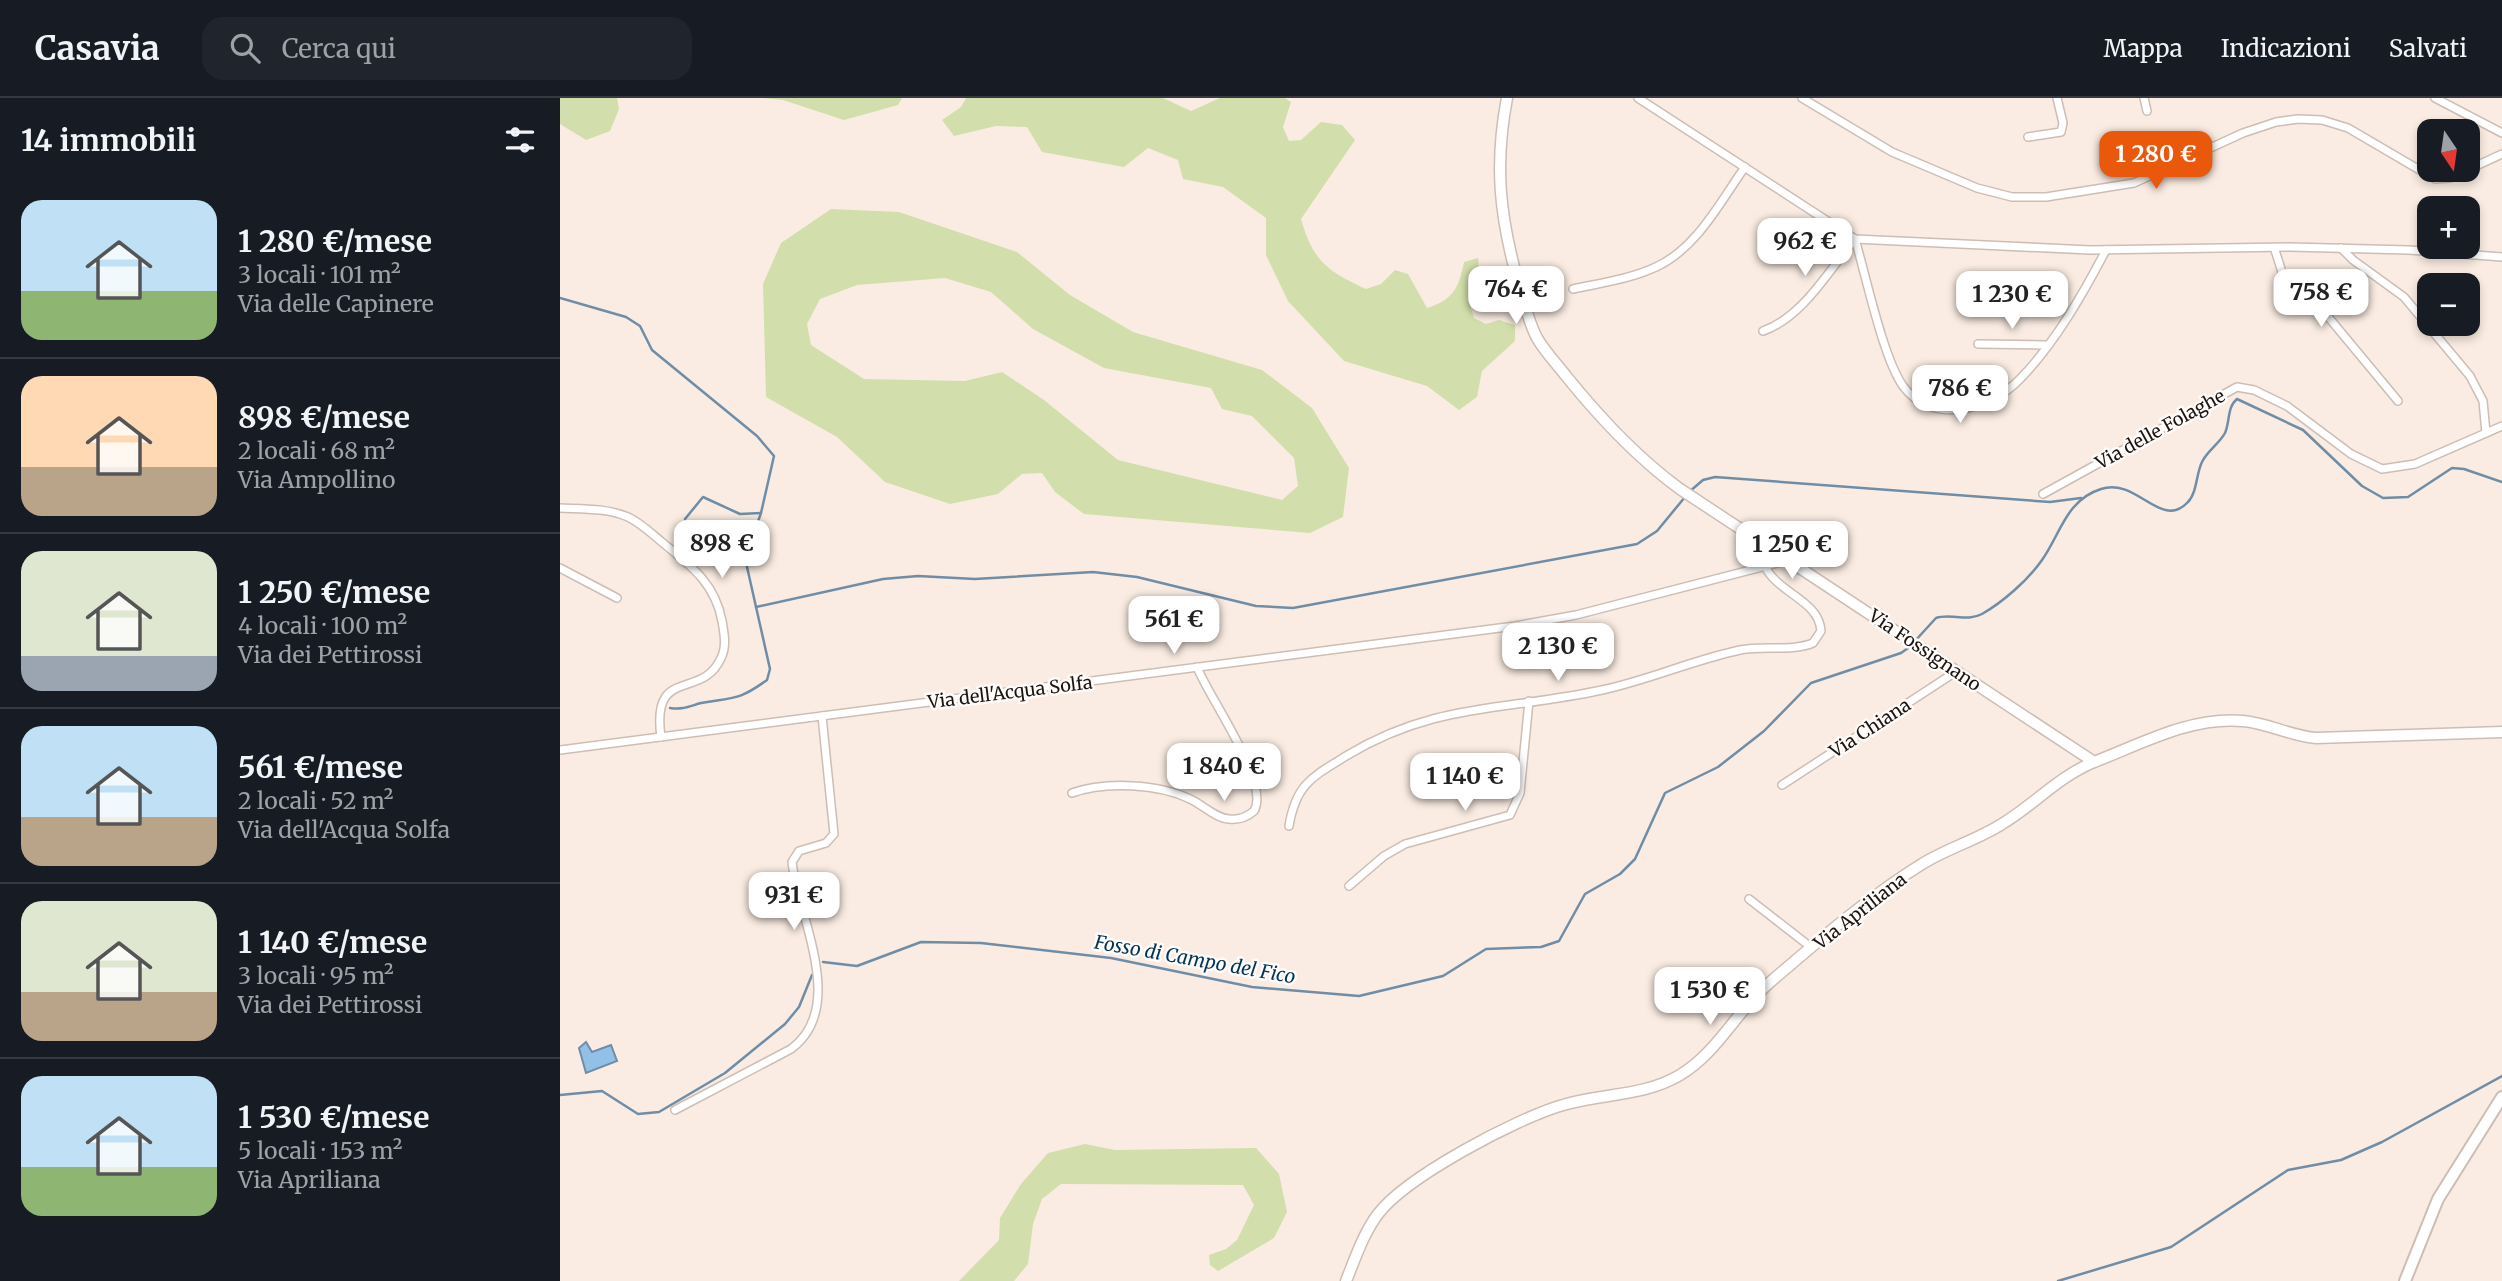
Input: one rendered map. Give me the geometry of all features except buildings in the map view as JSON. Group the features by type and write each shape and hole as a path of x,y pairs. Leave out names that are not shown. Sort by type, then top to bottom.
{"main road":[{"path":"2405,1281 2438,1199 2502,1097"}],"street":[{"name":"Via Fossignano","path":"1507,98 1499,160 1501,212 1535,333 1550,357 1601,417 1645,462 1680,489 2094,762"},
{"path":"1638,98 1855,239 2106,250 2342,248 2436,251 2502,257"},
{"path":"1802,98 1892,152 1980,190 2012,198 2046,197 2134,183 2243,133 2298,118 2318,119 2348,128 2418,172 2440,179 2456,176 2502,154"},
{"path":"2028,137 2061,132 2063,124 2057,98"},
{"path":"2144,98 2147,111"},
{"path":"2435,98 2502,133"},
{"path":"1573,289 1639,273 1676,255 1698,233 1745,167"},
{"path":"1763,331 1781,323 1798,308 1855,239"},
{"path":"1855,239 1892,365 1903,386 1919,402 1948,411 1974,405 2014,384 2076,303 2106,250"},
{"path":"2274,247 2280,270 2351,341 2398,401"},
{"path":"2342,248 2353,260 2404,297 2470,376 2482,397 2486,433"},
{"path":"1978,344 2045,345"},
{"name":"Via delle Folaghe","path":"2043,494 2237,387 2254,390 2287,407 2356,458 2382,469 2410,466 2502,426"},
{"path":"560,508 607,511 632,519 698,572 714,594 723,625 723,654 710,673 670,692 663,699 659,714 661,737"},
{"name":"Via dell'Acqua Solfa","path":"560,750 1552,620 1789,560"},
{"path":"1289,826 1293,802 1301,788 1335,763 1371,742 1432,717 1615,687 1740,650 1798,647 1813,643 1821,631 1818,617 1774,582 1765,566"},
{"path":"560,568 617,598"},
{"path":"1072,793 1095,788 1153,789 1190,799 1226,819 1242,818 1254,811 1258,796 1251,772 1197,667"},
{"name":"Via Chiana","path":"1782,785 1957,671"},
{"path":"1349,886 1384,856 1405,845 1510,815 1520,793 1529,701"},
{"path":"675,1110 791,1049 804,1037 816,1012 818,994 814,951 792,862 799,851 826,843 834,834 822,716"},
{"path":"2094,762 2184,727 2221,720 2254,722 2287,734 2311,738 2502,732"},
{"name":"Via Apriliana","path":"1346,1281 1377,1216 1408,1187 1492,1137 1549,1110 1571,1103 1642,1091 1679,1076 1711,1049 1761,991 1906,874 1940,853 2001,825 2054,783 2094,762"},
{"path":"1749,899 1812,948"}],"green space":[{"path":"560,98 617,98 619,109 610,131 586,140 560,124"},
{"path":"762,98 902,98 898,105 844,120 783,100"},
{"path":"966,98 1163,98 1191,111 1220,98 1285,98 1291,102 1283,127 1289,141 1301,140 1321,122 1342,125 1355,140 1301,219 1311,245 1323,263 1366,289 1381,284 1395,270 1408,274 1427,308 1449,297 1460,279 1464,262 1478,258 1480,278 1469,302 1474,318 1486,324 1499,320 1515,325 1515,341 1482,371 1477,397 1459,410 1427,386 1344,361 1288,301 1266,255 1266,218 1223,187 1183,179 1178,160 1148,148 1124,167 1042,152 1027,127 996,126 954,136 942,120 961,107"},
{"path":"831,209 899,212 1017,252 1070,295 1133,332 1262,370 1312,408 1349,468 1343,517 1310,533 1084,514 1055,492 1042,473 1022,474 998,494 950,504 885,482 837,437 766,397 763,284 781,243","holes":["945,278 991,292 1033,329 1104,368 1211,388 1222,409 1252,416 1294,458 1298,486 1282,500 1118,460 1044,400 1002,372 965,381 864,379 811,345 807,324 820,299 857,285"]},
{"path":"1085,1144 1115,1150 1256,1148 1279,1174 1287,1212 1274,1238 1218,1271 1210,1265 1209,1255 1226,1249 1237,1240 1254,1205 1243,1185 1061,1184 1042,1199 1033,1224 1028,1264 1014,1281 959,1281 999,1240 1000,1218 1021,1184 1048,1153"}],"water":[{"path":"586,1042 592,1052 611,1045 617,1061 586,1073 579,1048"}],"waterway":[{"path":"560,298 626,317 640,326 652,350 757,436 774,456 761,513 745,558 770,669 767,680 736,697 683,708 670,708"},
{"name":"Fosso di Campo del Fico","path":"1915,641 1936,618 1976,616 2007,597 2036,568 2072,509 2089,494 2114,487 2126,490 2168,511 2178,509 2188,502 2202,462 2225,433 2232,406 2237,399 2303,430 2362,486 2383,498 2408,497 2452,468 2464,469 2502,482"},
{"path":"1689,492 1703,480 1715,477 2050,502 2081,498"},
{"path":"685,519 703,497 740,514 761,513"},
{"path":"756,607 883,579 918,576 975,579 1093,572 1137,577 1256,606 1293,608 1637,544 1657,531 1685,497"},
{"name":"Fosso di Campo del Fico","path":"823,962 857,966 921,942 981,943 1111,958 1252,987 1359,996 1443,976 1486,949 1541,947 1559,941 1585,894 1620,874 1635,859 1665,793 1718,767 1764,731 1811,683 1901,653 1911,646"},
{"name":"Fosso di Campo del Fico","path":"560,1095 602,1091 638,1114 659,1112 725,1073 785,1024 799,1007 812,975"},
{"path":"2058,1281 2171,1247 2288,1170 2341,1160 2382,1142 2502,1076"}]}
